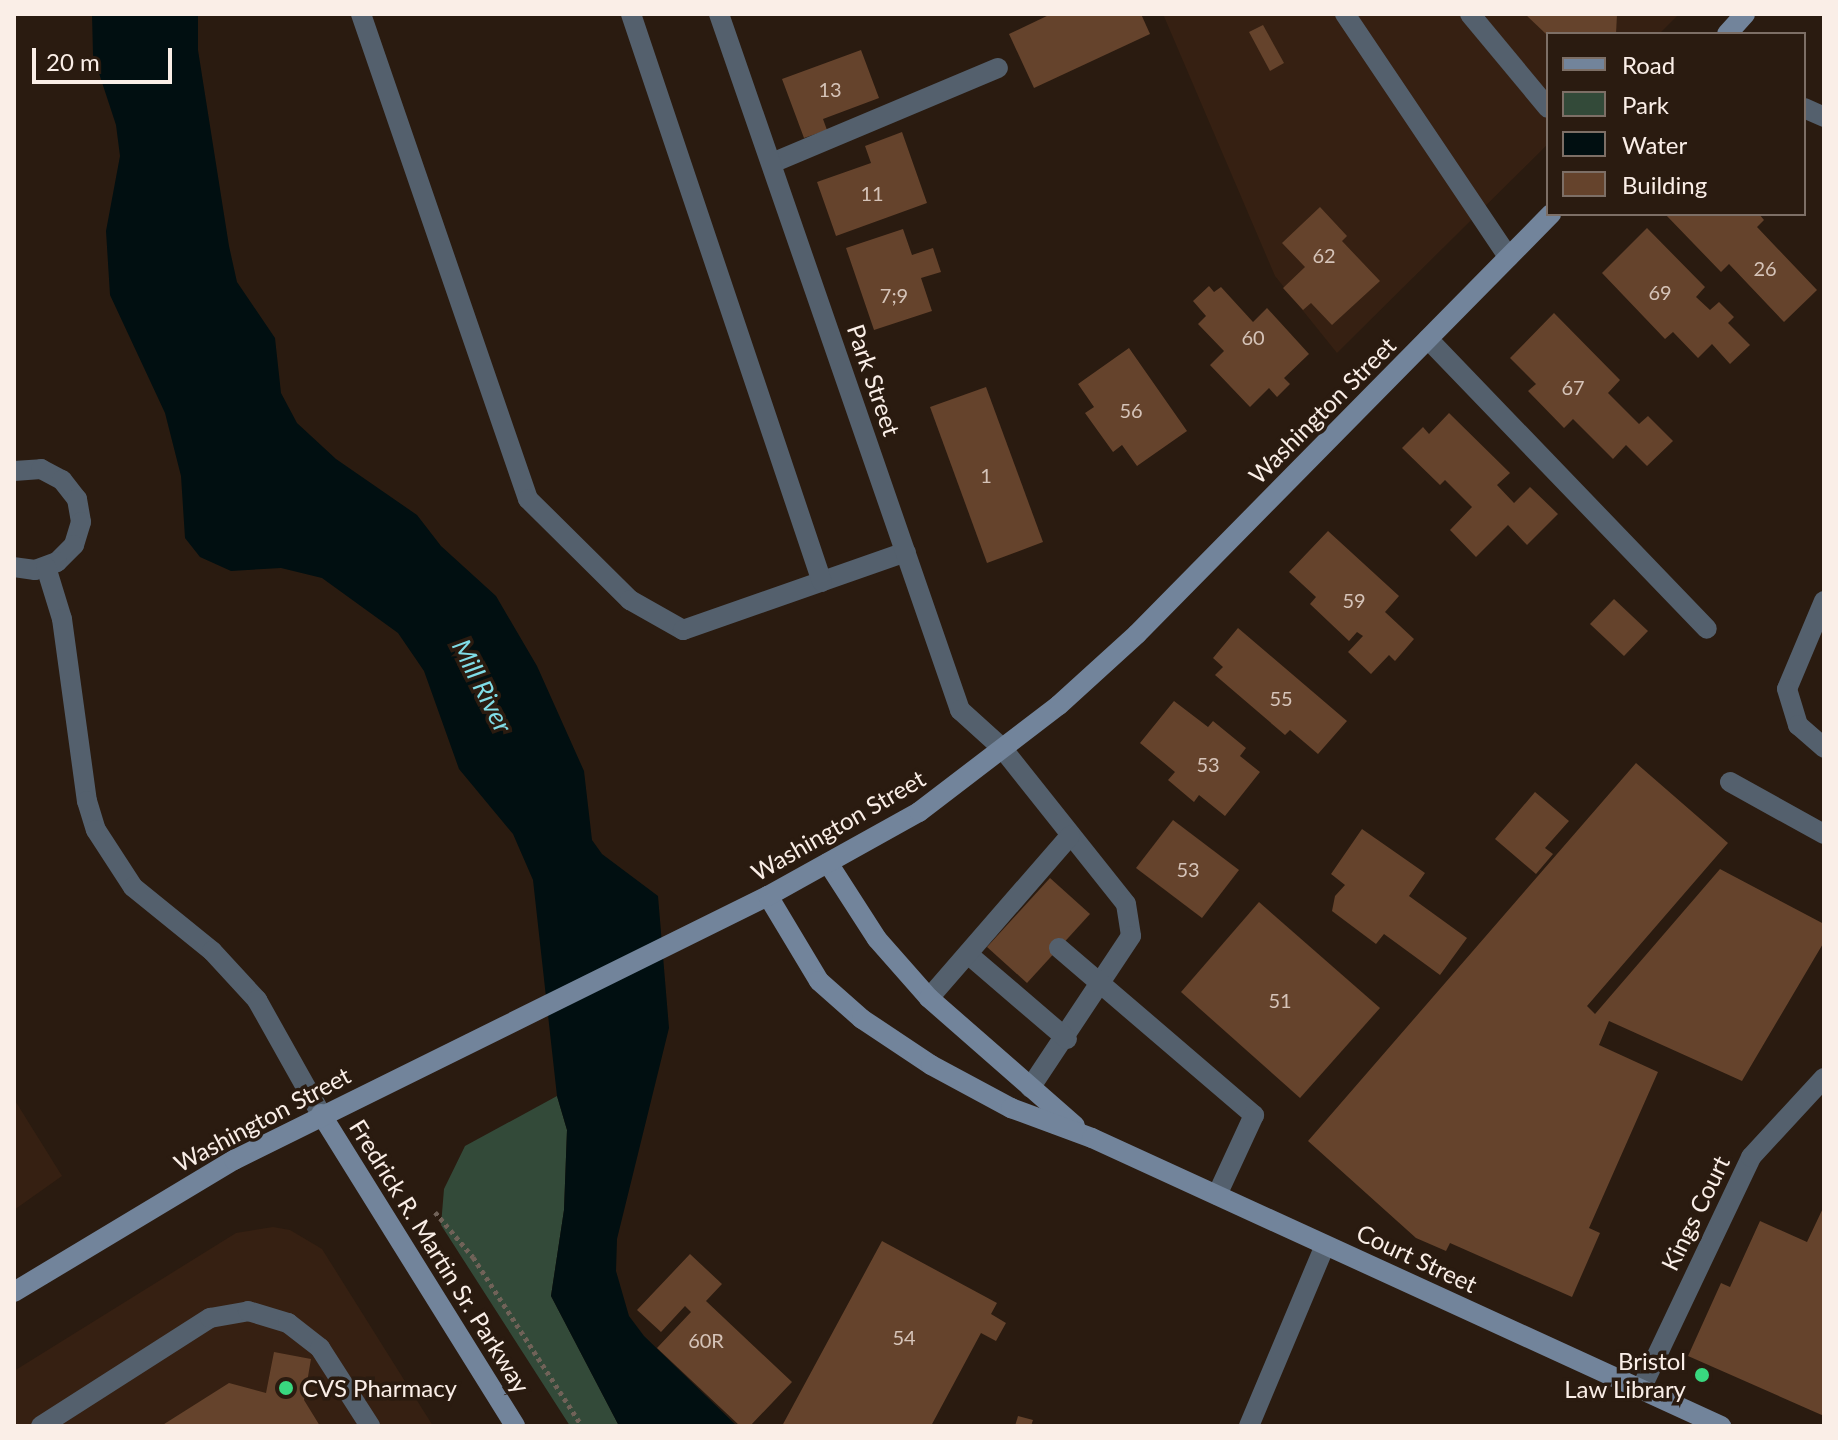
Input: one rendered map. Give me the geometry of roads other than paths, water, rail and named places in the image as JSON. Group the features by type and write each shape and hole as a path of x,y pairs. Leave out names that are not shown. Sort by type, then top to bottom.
{"main road":[{"name":"Washington Street","path":"14,1292 220,1168 321,1114 768,896 919,812 1002,748 1137,634 1549,216"},
{"name":"Court Street","path":"828,863 877,939 929,998 1030,1088 1092,1138"},
{"name":"Court Street","path":"768,896 819,981 862,1019 971,1087 1092,1138 1721,1426"},
{"name":"Fredrick R. Martin Sr. Parkway","path":"321,1114 515,1426"}],"street":[{"path":"361,14 528,499 630,600 683,630 906,552"},
{"path":"631,14 822,582"},
{"name":"Park Street","path":"719,14 960,710 1002,748 1126,904 1131,936 1067,1039 1030,1088"},
{"path":"1345,14 1508,257"},
{"path":"1470,14 1546,106"},
{"path":"772,163 998,68"},
{"path":"1428,339 1707,629"},
{"path":"14,567 46,567 74,545 81,510 71,488 52,473 15,469"},
{"path":"46,567 62,619 82,770 96,830 133,887 212,951 257,1000 321,1114"},
{"path":"1824,601 1787,689 1798,725 1824,748"},
{"path":"1730,782 1824,834"},
{"path":"929,998 1015,908 1070,836"},
{"path":"1059,948 1254,1115 1217,1195"},
{"path":"969,955 1067,1039"},
{"name":"Kings Court","path":"1641,1389 1751,1157 1824,1078"},
{"path":"1249,1426 1325,1245"},
{"path":"41,1426 210,1318 248,1311 288,1323 313,1341 370,1426"}],"water":[{"name":"Mill River","path":"92,14 198,14 198,50 229,246 237,282 275,338 281,393 297,423 336,459 417,515 441,546 496,596 537,666 584,771 592,840 602,854 658,896 669,1028 617,1239 616,1271 629,1316 644,1336 737,1426 619,1426 551,1296 564,1210 567,1130 557,1096 533,880 513,834 459,769 424,671 398,633 322,578 281,568 231,571 200,557 185,538 181,476 165,413 110,295 106,231 120,156 116,125 93,55"}],"place":[{"name":"Bristol Law Library","path":"1702,1375"},
{"name":"CVS Pharmacy","path":"286,1388"}]}
